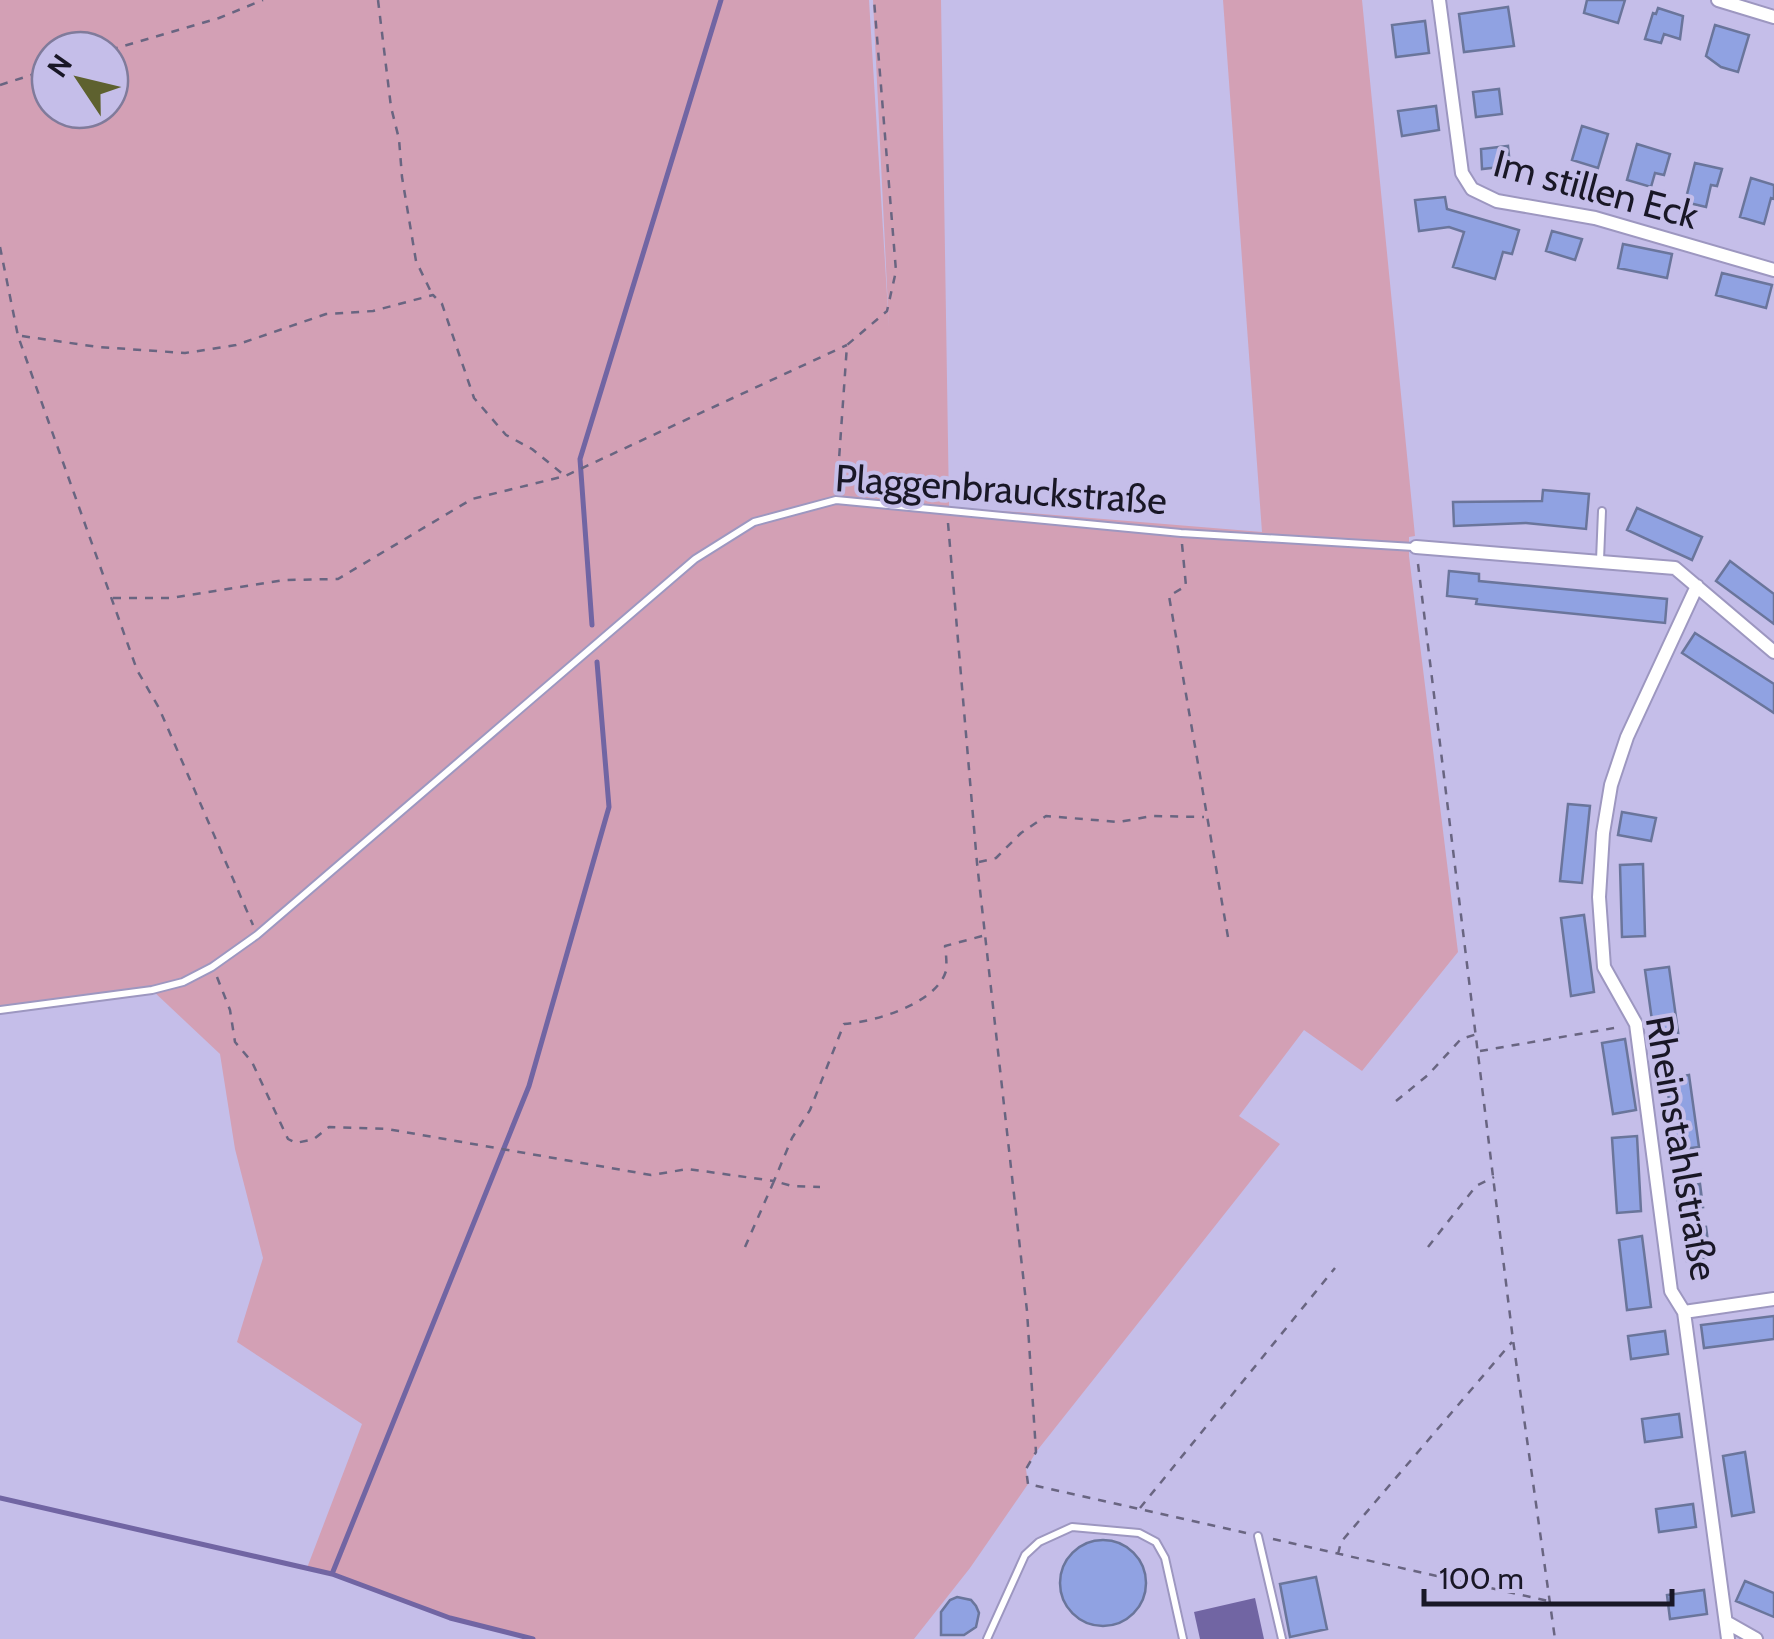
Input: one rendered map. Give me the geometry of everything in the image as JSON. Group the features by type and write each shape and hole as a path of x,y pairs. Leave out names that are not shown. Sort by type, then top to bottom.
{"street":[{"name":"Im stillen Eck","path":"1439,0 1462,173 1472,189 1497,201 1595,218 1774,270"},
{"path":"1718,0 1774,17"},
{"name":"Plaggenbrauckstraße","path":"1416,546 1675,568 1774,652"},
{"name":"Rheinstahlstraße","path":"1697,586 1627,737 1611,785 1599,898 1604,967 1636,1024 1672,1291 1684,1312 1728,1639"},
{"path":"1684,1312 1774,1299"},
{"path":"1726,1622 1756,1639"}],"lane":[{"name":"Plaggenbrauckstraße","path":"0,1010 152,990 183,982 212,967 257,936 695,559 754,522 836,500 1182,532 1416,546"},
{"path":"1600,561 1602,511"},
{"path":"988,1639 1025,1556 1039,1542 1072,1527 1139,1533 1156,1542 1166,1558 1183,1639"},
{"path":"1258,1536 1282,1639"}],"path":[{"path":"130,44 219,18 263,0"},
{"path":"378,0 416,261 433,295 442,304 474,398 506,435 532,449 565,476"},
{"path":"114,598 170,598 285,580 338,579 472,498 565,476 847,344 887,312 896,271 874,0"},
{"path":"0,85 30,76"},
{"path":"0,247 18,336 137,670 159,708 257,936"},
{"path":"18,336 186,353 236,345 326,314 373,311 433,295"},
{"path":"836,500 847,344"},
{"path":"947,511 978,862 1027,1311 1036,1452 1026,1470 1028,1484 1548,1601"},
{"path":"1182,532 1186,586 1169,596 1229,943"},
{"path":"1416,546 1513,1340 1554,1639"},
{"path":"978,862 996,858 1046,816 1120,822 1152,816 1207,817"},
{"path":"745,1247 792,1138 810,1110 844,1024 860,1023 922,1000 946,972 946,946 986,934"},
{"path":"212,967 230,1010 234,1042 252,1062 288,1139 296,1143 314,1139 329,1127 387,1129 650,1176 688,1169 820,1187"},
{"path":"1480,1051 1636,1024"},
{"path":"1396,1101 1462,1040 1478,1034"},
{"path":"1428,1247 1476,1186 1496,1177"},
{"path":"1140,1509 1335,1268"},
{"path":"1338,1554 1341,1542 1513,1340"}],"shaded area":[{"path":"0,0 869,0 889,328 873,0 941,0 949,506 925,508 1262,532 1223,0 1362,0 1415,536 1409,537 1409,556 1458,952 1362,1071 1304,1030 1239,1116 1280,1144 1036,1452 1026,1469 1028,1484 970,1568 914,1639 533,1639 450,1618 307,1568 362,1424 237,1342 263,1258 235,1149 220,1054 152,990 0,1010"},
{"path":"1255,1598 1264,1639 1200,1639 1194,1612"}],"building":[{"path":"1587,0 1625,0 1618,23 1584,13"},
{"path":"1508,7 1514,46 1464,52 1459,14"},
{"path":"1658,8 1683,16 1680,39 1664,34 1661,43 1645,39"},
{"path":"1425,21 1429,53 1396,57 1392,25"},
{"path":"1715,25 1749,35 1738,72 1721,67 1706,56"},
{"path":"1499,89 1502,114 1476,117 1473,92"},
{"path":"1436,106 1439,130 1402,136 1398,111"},
{"path":"1582,126 1608,134 1598,168 1572,160"},
{"path":"1637,144 1670,154 1664,175 1655,173 1651,187 1627,180"},
{"path":"1508,146 1510,166 1482,169 1481,149"},
{"path":"1695,163 1722,169 1717,186 1711,185 1706,207 1685,202"},
{"path":"1751,178 1774,185 1774,199 1771,198 1764,224 1740,217"},
{"path":"1445,197 1447,209 1519,230 1512,254 1503,252 1495,279 1453,267 1464,232 1449,227 1419,231 1415,200"},
{"path":"1552,231 1582,239 1575,260 1546,251"},
{"path":"1623,244 1672,254 1667,278 1618,268"},
{"path":"1722,273 1772,285 1766,308 1716,295"},
{"path":"1543,490 1589,494 1586,529 1526,523 1454,526 1453,502 1542,501"},
{"path":"1637,508 1702,537 1692,560 1627,530"},
{"path":"1730,561 1774,594 1774,624 1716,581"},
{"path":"1449,571 1479,574 1479,581 1667,599 1665,623 1476,604 1477,599 1447,596"},
{"path":"1695,633 1774,684 1774,713 1682,653"},
{"path":"1568,804 1590,806 1582,883 1560,881"},
{"path":"1622,812 1656,818 1651,841 1618,835"},
{"path":"1643,864 1645,936 1622,937 1620,865"},
{"path":"1584,915 1594,992 1571,996 1561,918"},
{"path":"1669,967 1679,1039 1655,1042 1645,970"},
{"path":"1625,1039 1636,1110 1613,1114 1602,1043"},
{"path":"1689,1075 1699,1147 1676,1150 1666,1079"},
{"path":"1637,1136 1641,1211 1617,1213 1612,1138"},
{"path":"1700,1184 1703,1207 1679,1209 1676,1188"},
{"path":"1706,1227 1710,1257 1687,1261 1682,1230"},
{"path":"1642,1236 1651,1307 1627,1310 1619,1240"},
{"path":"1774,1316 1774,1339 1704,1348 1701,1325"},
{"path":"1665,1331 1668,1354 1631,1359 1628,1336"},
{"path":"1679,1414 1682,1437 1645,1442 1642,1419"},
{"path":"1745,1452 1754,1512 1732,1516 1723,1456"},
{"path":"1693,1504 1696,1527 1659,1532 1656,1509"},
{"path":"1103,1540 1127,1547 1139,1559 1146,1583 1139,1607 1127,1619 1103,1626 1079,1619 1067,1607 1060,1583 1067,1559 1079,1547"},
{"path":"1316,1577 1327,1629 1290,1637 1280,1584"},
{"path":"1745,1581 1774,1593 1774,1617 1736,1601"},
{"path":"1704,1590 1707,1614 1670,1619 1667,1595"},
{"path":"957,1597 971,1600 976,1606 976,1627 964,1635 941,1635 941,1612"}],"waterway":[{"path":"592,625 580,459 721,0"},
{"path":"332,1574 529,1086 609,807 597,662"},
{"path":"0,1498 332,1574 450,1618 533,1639"}]}
